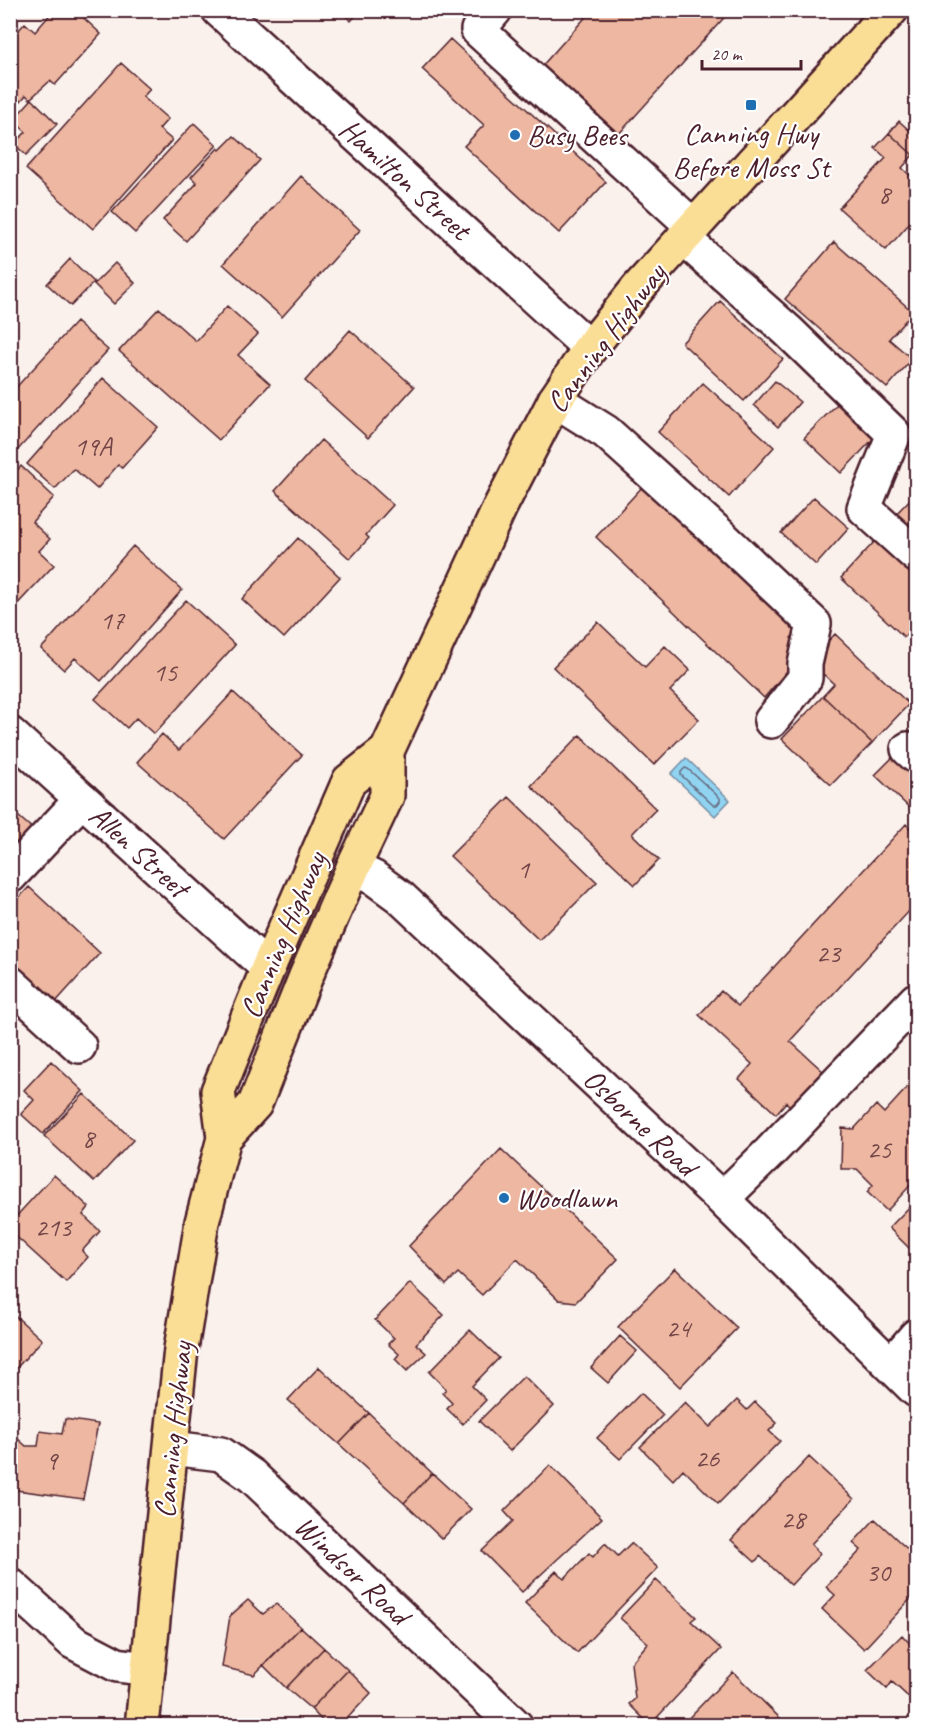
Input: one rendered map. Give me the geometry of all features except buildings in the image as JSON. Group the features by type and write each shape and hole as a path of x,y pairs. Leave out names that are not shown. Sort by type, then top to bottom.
{"highway":[{"name":"Canning Highway","path":"224,1138 255,1104 353,868 387,796 387,751 500,507 555,400 591,348 639,287 891,10"},
{"name":"Canning Highway","path":"142,1725 181,1349 202,1222 224,1138 218,1091 268,968 349,781 387,751"}],"street":[{"name":"Hamilton Street","path":"219,10 591,348"},
{"path":"495,10 478,30 894,434 864,508 916,555"},
{"path":"555,400 606,432 814,624 805,664 805,678 771,721"},
{"name":"Allen Street","path":"10,734 268,968"},
{"path":"10,876 82,799"},
{"name":"Osborne Road","path":"353,868 374,878 400,897 722,1199 916,1390"},
{"path":"10,983 79,1046"},
{"path":"722,1199 916,1000"},
{"path":"891,1365 916,1336"},
{"name":"Windsor Road","path":"171,1448 221,1454 252,1476 516,1725"},
{"path":"10,1585 73,1642 117,1665 148,1669"}],"water":[{"path":"686,758 730,800 715,816 671,774"}],"place":[{"name":"Canning Hwy Before Moss St","path":"751,105"},
{"name":"Busy Bees","path":"515,135"},
{"name":"Woodlawn","path":"504,1198"}]}
